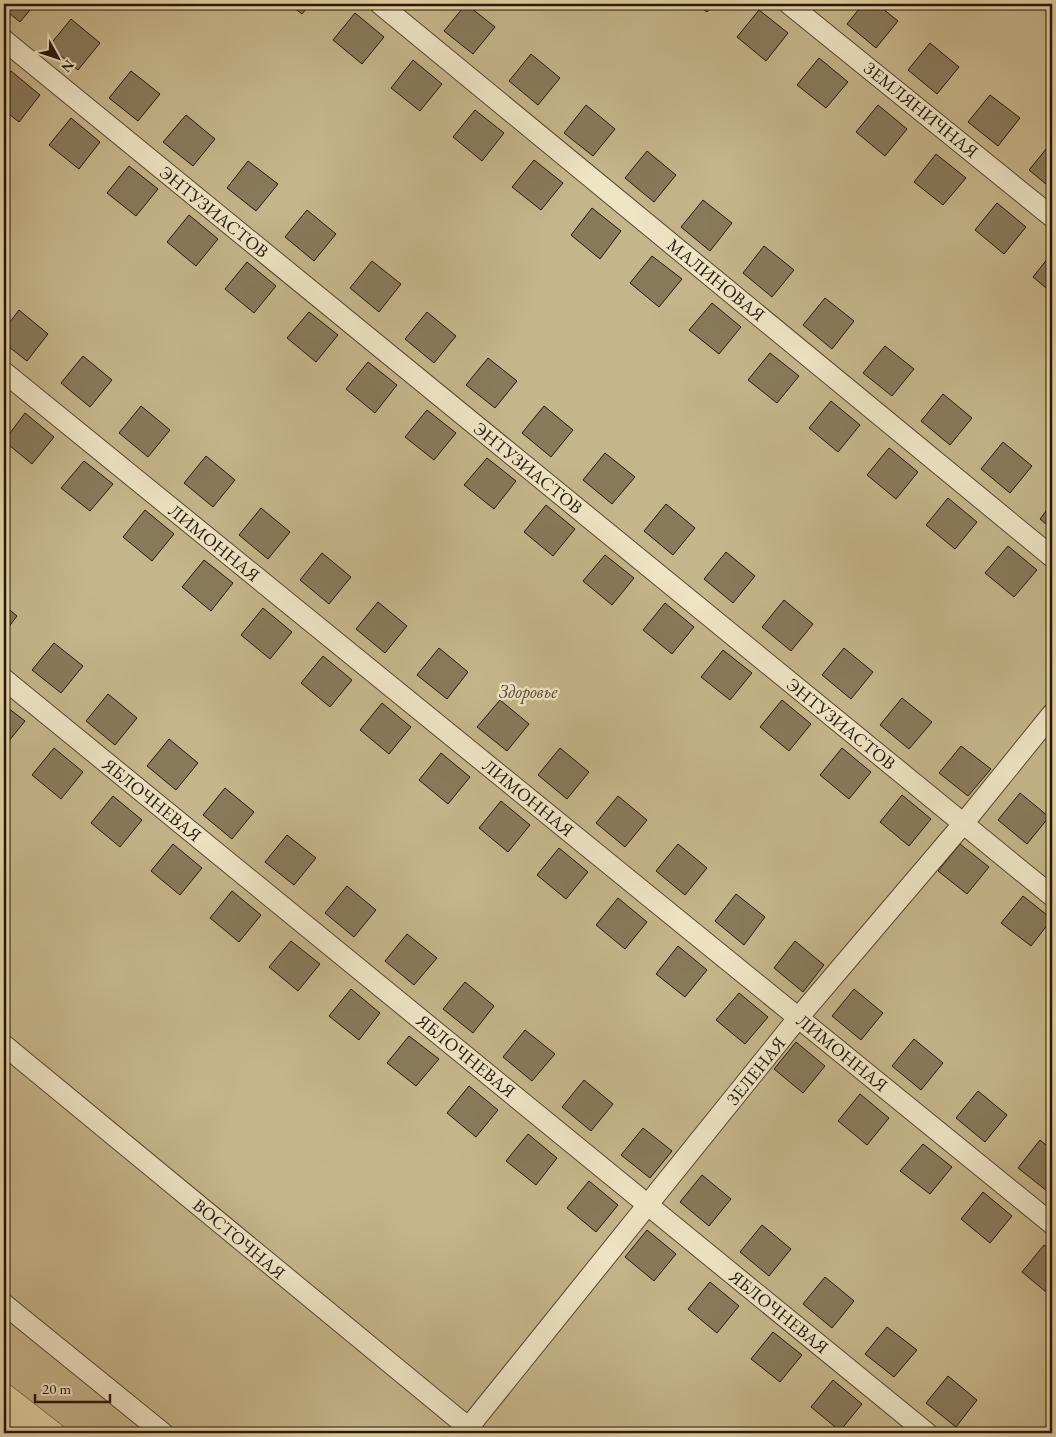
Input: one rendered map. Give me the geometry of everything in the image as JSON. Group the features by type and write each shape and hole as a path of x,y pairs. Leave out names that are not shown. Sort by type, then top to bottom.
{"street":[{"name":"МАЛИНОВАЯ","path":"380,4 1052,557"},
{"name":"ЗЕМЛЯНИЧНАЯ","path":"789,4 1052,217"},
{"name":"ЭНТУЗИАСТОВ","path":"4,40 1052,896"},
{"name":"ЛИМОННАЯ","path":"4,372 1052,1224"},
{"name":"ЯБЛОЧНЕВАЯ","path":"4,679 928,1433"},
{"name":"ЗЕЛЕНАЯ","path":"469,1432 798,1018 963,824 1052,714"},
{"name":"ВОСТОЧНАЯ","path":"4,1045 469,1432"},
{"path":"4,1304 164,1433"}],"green space":[{"name":"Здоровье","path":"4,4 1052,4 1052,1433 72,1433 4,1380"}],"building":[{"path":"4,4 35,4 20,22 4,9"},
{"path":"289,4 310,4 302,14"},
{"path":"466,4 495,27 473,54 444,31"},
{"path":"696,4 714,4 707,12"},
{"path":"863,4 877,4 898,21 876,48 847,24"},
{"path":"759,10 788,33 766,61 737,37"},
{"path":"355,13 384,37 362,64 333,40"},
{"path":"71,19 100,43 78,70 49,46"},
{"path":"930,43 959,67 937,94 908,70"},
{"path":"531,54 560,78 538,105 509,81"},
{"path":"819,58 848,82 826,108 797,85"},
{"path":"413,60 442,84 420,111 391,88"},
{"path":"11,71 40,95 19,122 4,110 4,81"},
{"path":"131,71 160,94 138,121 109,98"},
{"path":"990,95 1020,118 998,146 968,122"},
{"path":"586,105 615,129 593,156 564,133"},
{"path":"878,105 907,129 885,156 856,132"},
{"path":"475,110 504,133 482,161 453,137"},
{"path":"186,115 215,139 193,166 163,142"},
{"path":"71,118 100,142 79,169 49,145"},
{"path":"1052,144 1052,189 1029,170"},
{"path":"647,151 676,175 654,202 625,178"},
{"path":"936,154 966,178 943,205 914,182"},
{"path":"534,160 563,183 541,210 512,187"},
{"path":"248,161 278,184 256,211 227,188"},
{"path":"129,166 158,189 136,216 107,193"},
{"path":"703,200 732,223 710,251 681,227"},
{"path":"997,203 1026,227 1004,254 975,230"},
{"path":"592,208 621,231 600,259 571,235"},
{"path":"307,210 336,234 314,261 285,237"},
{"path":"189,215 218,239 196,266 167,242"},
{"path":"764,246 794,270 772,297 743,273"},
{"path":"1052,253 1052,293 1033,277"},
{"path":"652,256 682,279 659,307 630,283"},
{"path":"372,261 401,284 379,312 350,288"},
{"path":"247,262 276,286 254,313 225,289"},
{"path":"825,298 854,321 832,349 803,325"},
{"path":"712,303 741,327 719,354 689,330"},
{"path":"19,310 48,334 27,361 4,343 4,330"},
{"path":"309,312 338,335 316,362 287,338"},
{"path":"427,312 456,336 434,363 405,339"},
{"path":"885,346 914,369 892,396 863,373"},
{"path":"770,353 799,376 777,403 748,380"},
{"path":"83,356 112,380 90,407 61,383"},
{"path":"488,358 517,381 495,408 466,385"},
{"path":"368,362 397,385 375,413 346,389"},
{"path":"943,394 972,418 950,445 921,421"},
{"path":"831,401 860,425 838,452 809,428"},
{"path":"141,406 170,430 148,457 119,433"},
{"path":"544,406 573,430 551,457 522,433"},
{"path":"427,410 456,433 434,460 405,437"},
{"path":"25,413 54,437 32,464 4,441"},
{"path":"1003,442 1032,466 1010,493 981,469"},
{"path":"889,448 918,472 896,499 867,475"},
{"path":"605,453 635,477 612,504 583,480"},
{"path":"206,456 235,480 213,507 184,483"},
{"path":"487,458 516,481 494,509 464,485"},
{"path":"84,461 113,484 90,511 61,488"},
{"path":"948,498 977,522 955,549 926,525"},
{"path":"1052,503 1052,529 1040,519"},
{"path":"666,504 695,528 673,555 644,531"},
{"path":"546,505 575,529 553,556 524,532"},
{"path":"261,508 290,532 268,559 239,535"},
{"path":"145,510 174,534 152,561 123,537"},
{"path":"1008,546 1037,570 1014,597 985,573"},
{"path":"726,552 755,576 733,603 704,579"},
{"path":"322,553 351,577 329,604 300,580"},
{"path":"605,555 634,578 612,605 583,581"},
{"path":"204,560 233,583 211,611 182,587"},
{"path":"784,600 813,624 791,651 762,627"},
{"path":"378,602 407,626 385,653 356,629"},
{"path":"665,603 694,627 672,654 643,630"},
{"path":"4,605 17,616 4,633"},
{"path":"263,608 292,632 270,659 241,635"},
{"path":"54,643 83,666 61,693 32,670"},
{"path":"439,648 468,672 447,699 417,675"},
{"path":"844,648 873,672 851,699 822,675"},
{"path":"723,650 752,673 730,700 701,677"},
{"path":"323,656 352,680 330,707 301,683"},
{"path":"108,694 137,718 115,745 86,721"},
{"path":"902,698 932,722 909,749 880,725"},
{"path":"500,700 529,724 507,751 477,727"},
{"path":"782,700 811,724 789,751 760,727"},
{"path":"382,703 411,727 389,754 360,730"},
{"path":"4,705 25,721 4,747"},
{"path":"169,739 198,763 176,790 147,766"},
{"path":"961,746 991,769 968,796 939,773"},
{"path":"54,748 83,772 61,799 32,775"},
{"path":"560,748 589,772 567,799 538,775"},
{"path":"842,748 871,772 849,799 820,775"},
{"path":"441,753 470,777 448,804 419,780"},
{"path":"225,788 254,812 232,839 203,815"},
{"path":"1020,793 1049,817 1027,844 998,820"},
{"path":"902,795 931,819 909,846 880,822"},
{"path":"113,796 142,820 120,847 91,823"},
{"path":"618,796 647,820 625,847 596,823"},
{"path":"501,801 530,825 508,852 479,828"},
{"path":"287,835 316,858 294,885 265,862"},
{"path":"173,844 202,868 180,895 151,871"},
{"path":"678,844 707,868 685,895 656,871"},
{"path":"960,844 989,867 967,894 938,871"},
{"path":"559,848 588,872 566,899 537,875"},
{"path":"347,886 376,910 354,937 325,913"},
{"path":"232,891 261,915 239,942 210,918"},
{"path":"736,894 765,917 744,945 715,921"},
{"path":"1023,896 1052,919 1031,946 1001,923"},
{"path":"618,898 647,922 625,949 596,925"},
{"path":"407,934 437,958 414,985 385,961"},
{"path":"291,941 320,964 298,991 269,967"},
{"path":"795,941 824,965 803,992 774,968"},
{"path":"678,946 707,970 685,997 656,974"},
{"path":"465,982 494,1006 473,1033 443,1009"},
{"path":"351,989 380,1013 359,1040 329,1016"},
{"path":"854,989 883,1013 861,1040 832,1016"},
{"path":"739,993 768,1017 745,1044 716,1020"},
{"path":"525,1030 555,1054 532,1081 503,1057"},
{"path":"409,1036 439,1059 416,1086 387,1063"},
{"path":"914,1039 943,1063 921,1090 892,1066"},
{"path":"796,1042 825,1066 803,1093 774,1069"},
{"path":"584,1080 613,1104 591,1131 562,1107"},
{"path":"469,1086 498,1110 476,1137 447,1113"},
{"path":"978,1091 1007,1115 985,1142 956,1118"},
{"path":"860,1094 889,1118 867,1145 838,1121"},
{"path":"643,1128 672,1151 650,1178 621,1155"},
{"path":"528,1134 557,1158 536,1185 506,1161"},
{"path":"1040,1140 1052,1150 1052,1185 1047,1191 1018,1168"},
{"path":"923,1144 952,1167 930,1194 900,1171"},
{"path":"702,1175 731,1199 709,1226 680,1202"},
{"path":"589,1181 618,1205 596,1232 567,1208"},
{"path":"983,1192 1012,1216 990,1243 961,1219"},
{"path":"762,1225 791,1249 769,1276 740,1252"},
{"path":"647,1230 676,1254 654,1281 625,1257"},
{"path":"1044,1245 1052,1251 1051,1296 1022,1272"},
{"path":"825,1277 854,1301 832,1328 803,1304"},
{"path":"710,1282 739,1306 717,1333 688,1309"},
{"path":"887,1327 917,1350 894,1377 865,1354"},
{"path":"773,1332 802,1355 780,1382 751,1359"},
{"path":"948,1376 977,1400 956,1427 926,1403"},
{"path":"833,1380 862,1404 840,1431 811,1407"}]}
